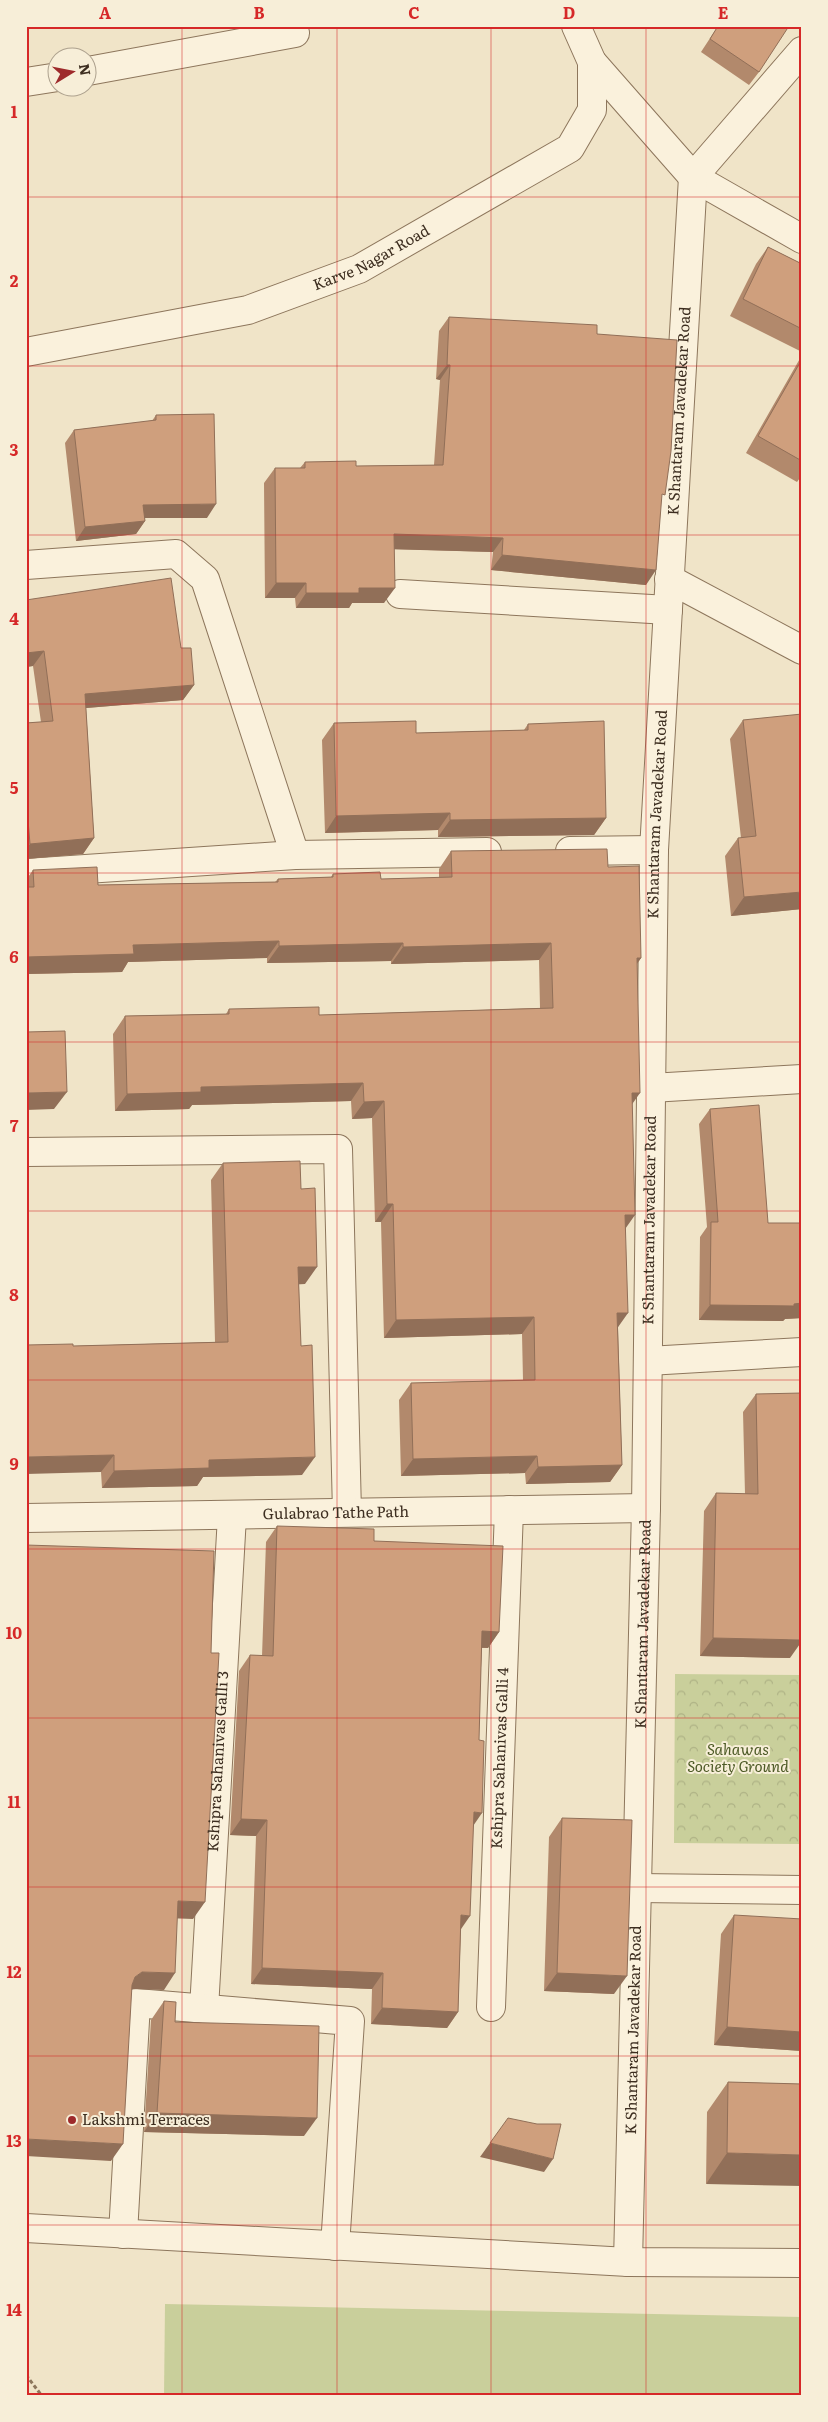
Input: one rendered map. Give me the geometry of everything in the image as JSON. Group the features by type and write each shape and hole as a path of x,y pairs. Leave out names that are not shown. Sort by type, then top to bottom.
{"street":[{"name":"Karve Nagar Road","path":"26,352 248,310 359,270 570,148 592,110 592,62 576,26"},
{"path":"98,69 295,33"},
{"path":"693,177 802,51"},
{"path":"592,62 693,177 795,230"},
{"path":"26,82 48,79"},
{"name":"K Shantaram Javadekar Road","path":"628,2262 646,1508 654,850 693,177"},
{"path":"26,565 176,554 205,579 295,855"},
{"path":"669,580 802,650"},
{"path":"400,594 668,610"},
{"path":"544,852 654,850"},
{"path":"26,873 295,855 514,852"},
{"path":"651,1088 802,1079"},
{"path":"26,1152 338,1149 346,1512"},
{"path":"648,1361 802,1352"},
{"name":"Gulabrao Tathe Path","path":"26,1518 646,1508"},
{"name":"Kshipra Sahanivas Galli 4","path":"492,2007 509,1510"},
{"name":"Kshipra Sahanivas Galli 3","path":"204,2009 232,1516"},
{"path":"638,1888 802,1890"},
{"path":"122,2234 136,2003 350,2021 335,2246"},
{"path":"26,2228 628,2262 802,2263"}],"path":[{"path":"26,2375 42,2396"}],"green space":[{"name":"Sahawas Society Ground","path":"675,1674 802,1675 802,1844 674,1843"},
{"path":"165,2304 802,2317 802,2396 164,2396"}],"building":[{"path":"718,26 789,26 759,72 710,39"},
{"path":"768,247 802,264 802,329 743,299"},
{"path":"449,317 597,325 597,334 677,340 671,451 665,495 662,494 656,570 502,555 503,538 394,534 395,588 359,588 359,593 306,593 306,583 276,583 275,468 305,468 305,462 356,461 356,466 443,465 450,365 447,365"},
{"path":"802,359 802,461 758,436"},
{"path":"214,414 216,504 143,505 145,521 85,527 74,430 156,420 156,415"},
{"path":"171,578 181,648 191,648 194,685 85,694 94,838 30,844 28,820 26,820 26,723 53,721 44,651 26,653 26,600"},
{"path":"802,714 802,892 744,897 738,838 756,836 743,720"},
{"path":"416,721 416,733 528,730 528,724 604,721 606,818 450,820 450,813 336,816 334,723"},
{"path":"607,849 608,867 639,866 641,958 637,958 640,1093 632,1093 635,1215 625,1215 628,1313 617,1313 622,1465 538,1467 537,1456 413,1459 411,1383 535,1380 534,1317 396,1320 393,1204 387,1204 384,1101 364,1102 363,1083 201,1087 201,1092 127,1094 125,1016 229,1014 229,1009 319,1007 319,1015 553,1008 551,943 403,947 403,943 279,946 279,941 133,945 134,954 26,957 26,887 34,887 33,870 97,867 98,885 278,882 278,879 333,877 333,874 380,872 381,879 452,877 451,851"},
{"path":"65,1031 67,1092 26,1093 26,1032"},
{"path":"759,1105 768,1223 802,1223 802,1303 794,1304 794,1306 710,1305 711,1222 718,1222 710,1109"},
{"path":"300,1161 301,1189 315,1188 317,1267 298,1267 301,1346 312,1345 315,1457 209,1460 209,1468 114,1471 114,1455 26,1457 26,1345 73,1344 73,1346 228,1342 223,1163"},
{"path":"802,1393 802,1640 713,1638 716,1493 758,1494 756,1394"},
{"path":"277,1526 374,1529 374,1541 503,1546 499,1632 482,1631 479,1740 484,1741 482,1813 474,1812 470,1916 461,1915 458,2012 382,2008 383,1973 262,1968 267,1820 241,1819 250,1655 273,1656"},
{"path":"26,1545 214,1551 211,1653 219,1653 205,1902 178,1901 175,1973 142,1972 135,1977 132,1985 123,2144 26,2139"},
{"path":"562,1818 632,1820 627,1976 557,1973"},
{"path":"734,1915 802,1919 802,2032 727,2027"},
{"path":"164,2001 176,2002 175,2022 319,2026 317,2118 157,2113"},
{"path":"728,2082 802,2084 802,2155 727,2153"},
{"path":"508,2118 537,2124 561,2124 553,2159 490,2143"}],"place":[{"name":"Lakshmi Terraces","path":"72,2120"}]}
